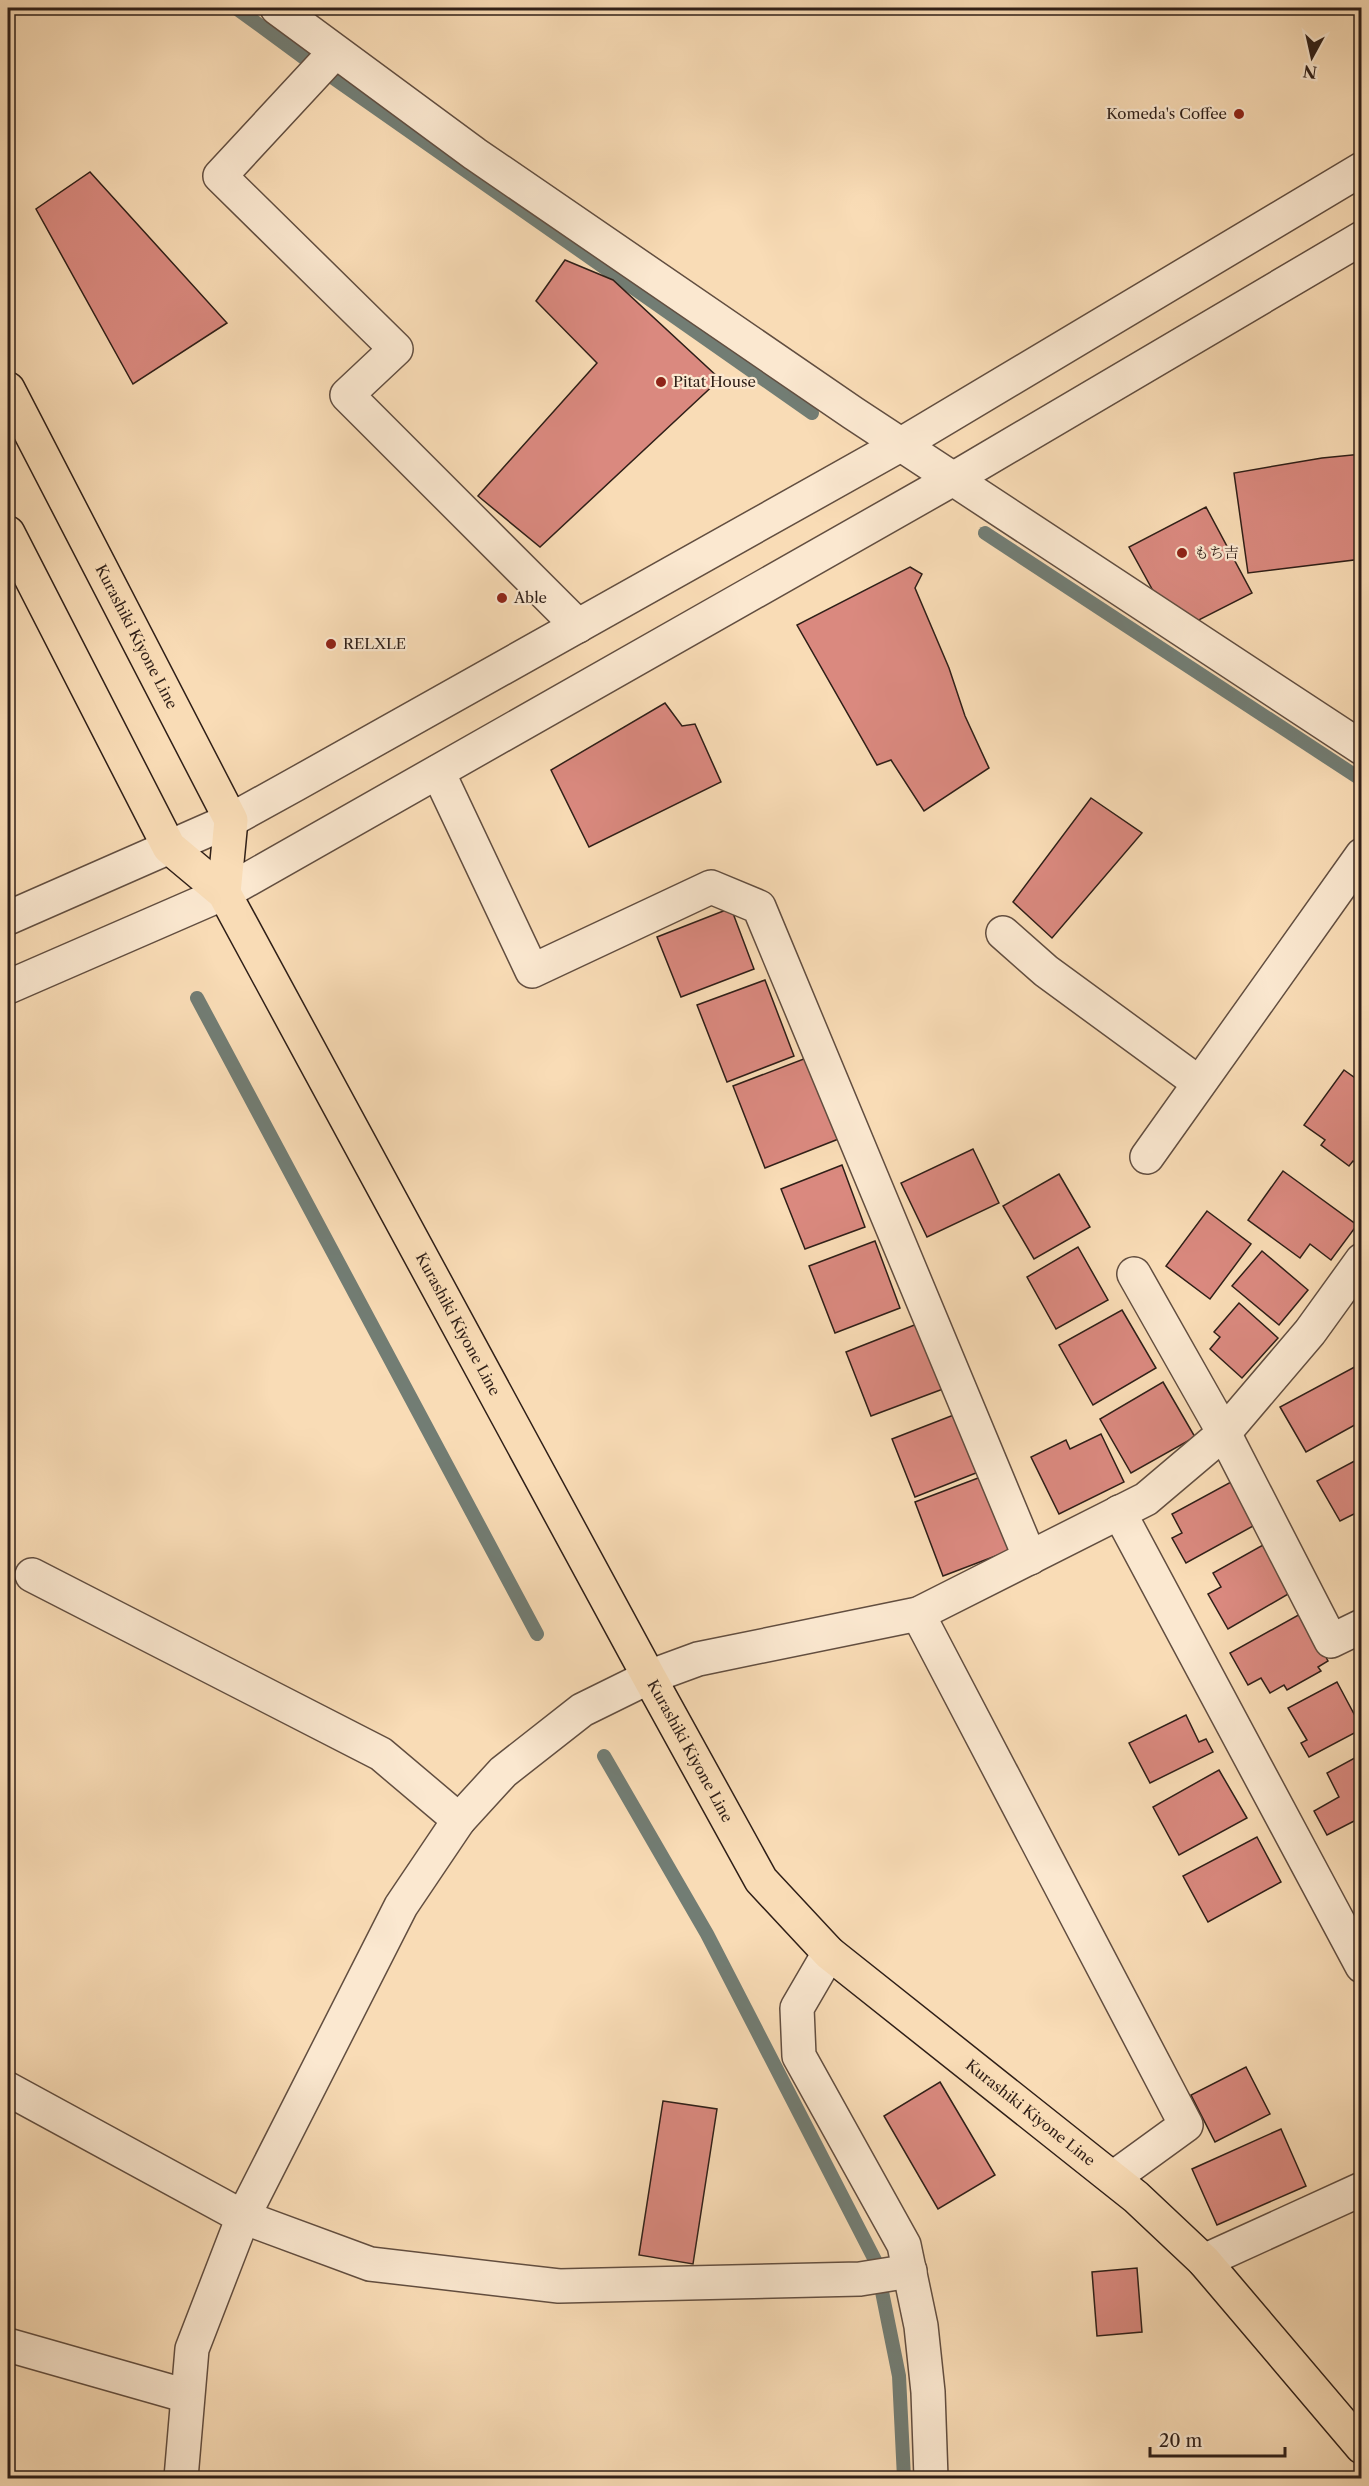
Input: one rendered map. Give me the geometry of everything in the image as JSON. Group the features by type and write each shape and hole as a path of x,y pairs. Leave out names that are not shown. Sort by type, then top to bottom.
{"main road":[{"name":"Kurashiki Kiyone Line","path":"8,389 231,820"},
{"name":"Kurashiki Kiyone Line","path":"8,532 169,847 224,893 648,1677 761,1880 829,1953 1113,2178 1204,2261 1362,2447"},
{"path":"224,893 231,820"}],"street":[{"path":"278,8 475,154 900,445 1362,748"},
{"path":"335,52 220,176 396,349 347,395 578,626"},
{"path":"8,918 231,820 900,445 1362,170"},
{"path":"8,987 224,893 953,479 1362,238"},
{"path":"438,772 532,971 711,887 759,907 1030,1558"},
{"path":"1147,1157 1362,855"},
{"path":"1003,933 1046,971 1199,1083"},
{"path":"181,2478 192,2349 243,2217 401,1906 459,1820 503,1772 582,1710 648,1677 698,1659 918,1614 1146,1499 1224,1433 1310,1332 1362,1260"},
{"path":"1134,1274 1224,1433 1331,1641 1362,1626"},
{"path":"1119,1512 1362,1966"},
{"path":"32,1575 381,1754 459,1820"},
{"path":"918,1614 1186,2125 1113,2178"},
{"path":"829,1953 797,2008 799,2056 904,2245 889,2275"},
{"path":"8,2089 243,2217 370,2264 559,2286 889,2275"},
{"path":"1204,2261 1362,2189"},
{"path":"889,2275 921,2326 928,2392 931,2478"},
{"path":"8,2345 187,2396"}],"building":[{"path":"90,172 227,323 133,384 36,209"},
{"path":"565,260 613,280 720,379 540,547 478,496 597,363 536,301"},
{"path":"1362,454 1362,559 1248,573 1234,473 1322,458"},
{"path":"1206,507 1252,593 1193,623 1157,598 1129,547"},
{"path":"910,567 922,574 915,588 949,668 965,716 989,768 924,811 891,760 877,765 797,625"},
{"path":"665,703 682,726 695,724 721,782 589,847 551,770"},
{"path":"1091,798 1142,833 1052,938 1013,902"},
{"path":"731,908 754,969 681,997 657,937"},
{"path":"765,980 794,1056 727,1082 697,1005"},
{"path":"809,1057 841,1138 765,1168 733,1086"},
{"path":"1344,1070 1362,1083 1362,1167 1353,1161 1349,1166 1321,1145 1325,1140 1304,1125"},
{"path":"973,1149 999,1203 927,1237 901,1183"},
{"path":"842,1165 865,1227 805,1249 781,1189"},
{"path":"1283,1171 1357,1225 1331,1260 1310,1244 1300,1258 1248,1220"},
{"path":"1059,1174 1090,1227 1034,1259 1003,1206"},
{"path":"1207,1211 1251,1244 1210,1299 1166,1266"},
{"path":"875,1241 900,1308 835,1333 809,1266"},
{"path":"1078,1247 1108,1300 1056,1329 1027,1277"},
{"path":"1262,1251 1308,1290 1279,1325 1232,1286"},
{"path":"1239,1303 1278,1338 1242,1378 1210,1349 1220,1337 1214,1332"},
{"path":"1122,1310 1156,1368 1093,1405 1059,1345"},
{"path":"917,1324 943,1389 871,1416 846,1352"},
{"path":"1362,1363 1362,1421 1306,1452 1280,1407"},
{"path":"1163,1382 1195,1437 1131,1473 1100,1419"},
{"path":"964,1411 986,1469 915,1497 892,1439"},
{"path":"1101,1434 1124,1482 1059,1514 1031,1457 1066,1440 1070,1449"},
{"path":"1362,1457 1362,1510 1340,1521 1317,1481"},
{"path":"986,1475 1014,1549 943,1576 915,1502"},
{"path":"1231,1482 1255,1525 1186,1563 1172,1538 1182,1533 1172,1514"},
{"path":"1263,1545 1290,1593 1228,1629 1208,1594 1221,1587 1213,1573"},
{"path":"1302,1613 1328,1661 1318,1667 1321,1671 1287,1690 1284,1685 1270,1693 1261,1678 1248,1685 1230,1653"},
{"path":"1337,1682 1362,1729 1309,1757 1301,1743 1307,1740 1288,1708"},
{"path":"1186,1715 1199,1742 1206,1739 1213,1752 1150,1783 1129,1743"},
{"path":"1362,1754 1362,1817 1327,1835 1314,1811 1339,1797 1327,1773"},
{"path":"1219,1770 1247,1818 1179,1855 1153,1807"},
{"path":"1257,1837 1281,1882 1208,1922 1183,1876"},
{"path":"1246,2067 1270,2114 1215,2142 1191,2095"},
{"path":"940,2082 995,2175 938,2209 884,2116"},
{"path":"663,2101 717,2109 693,2264 639,2255"},
{"path":"1281,2129 1306,2186 1217,2225 1192,2169"},
{"path":"1137,2268 1142,2332 1097,2336 1092,2272"}],"waterway":[{"path":"236,8 307,60"},
{"path":"332,77 812,413"},
{"path":"985,533 1362,780"},
{"path":"197,998 537,1634"},
{"path":"604,1756 707,1934 876,2262 899,2376 904,2478"}],"place":[{"name":"Komeda's Coffee","path":"1239,114"},
{"name":"Pitat House","path":"661,382"},
{"name":"もち吉","path":"1182,553"},
{"name":"Able","path":"502,598"},
{"name":"RELXLE","path":"331,644"}]}
